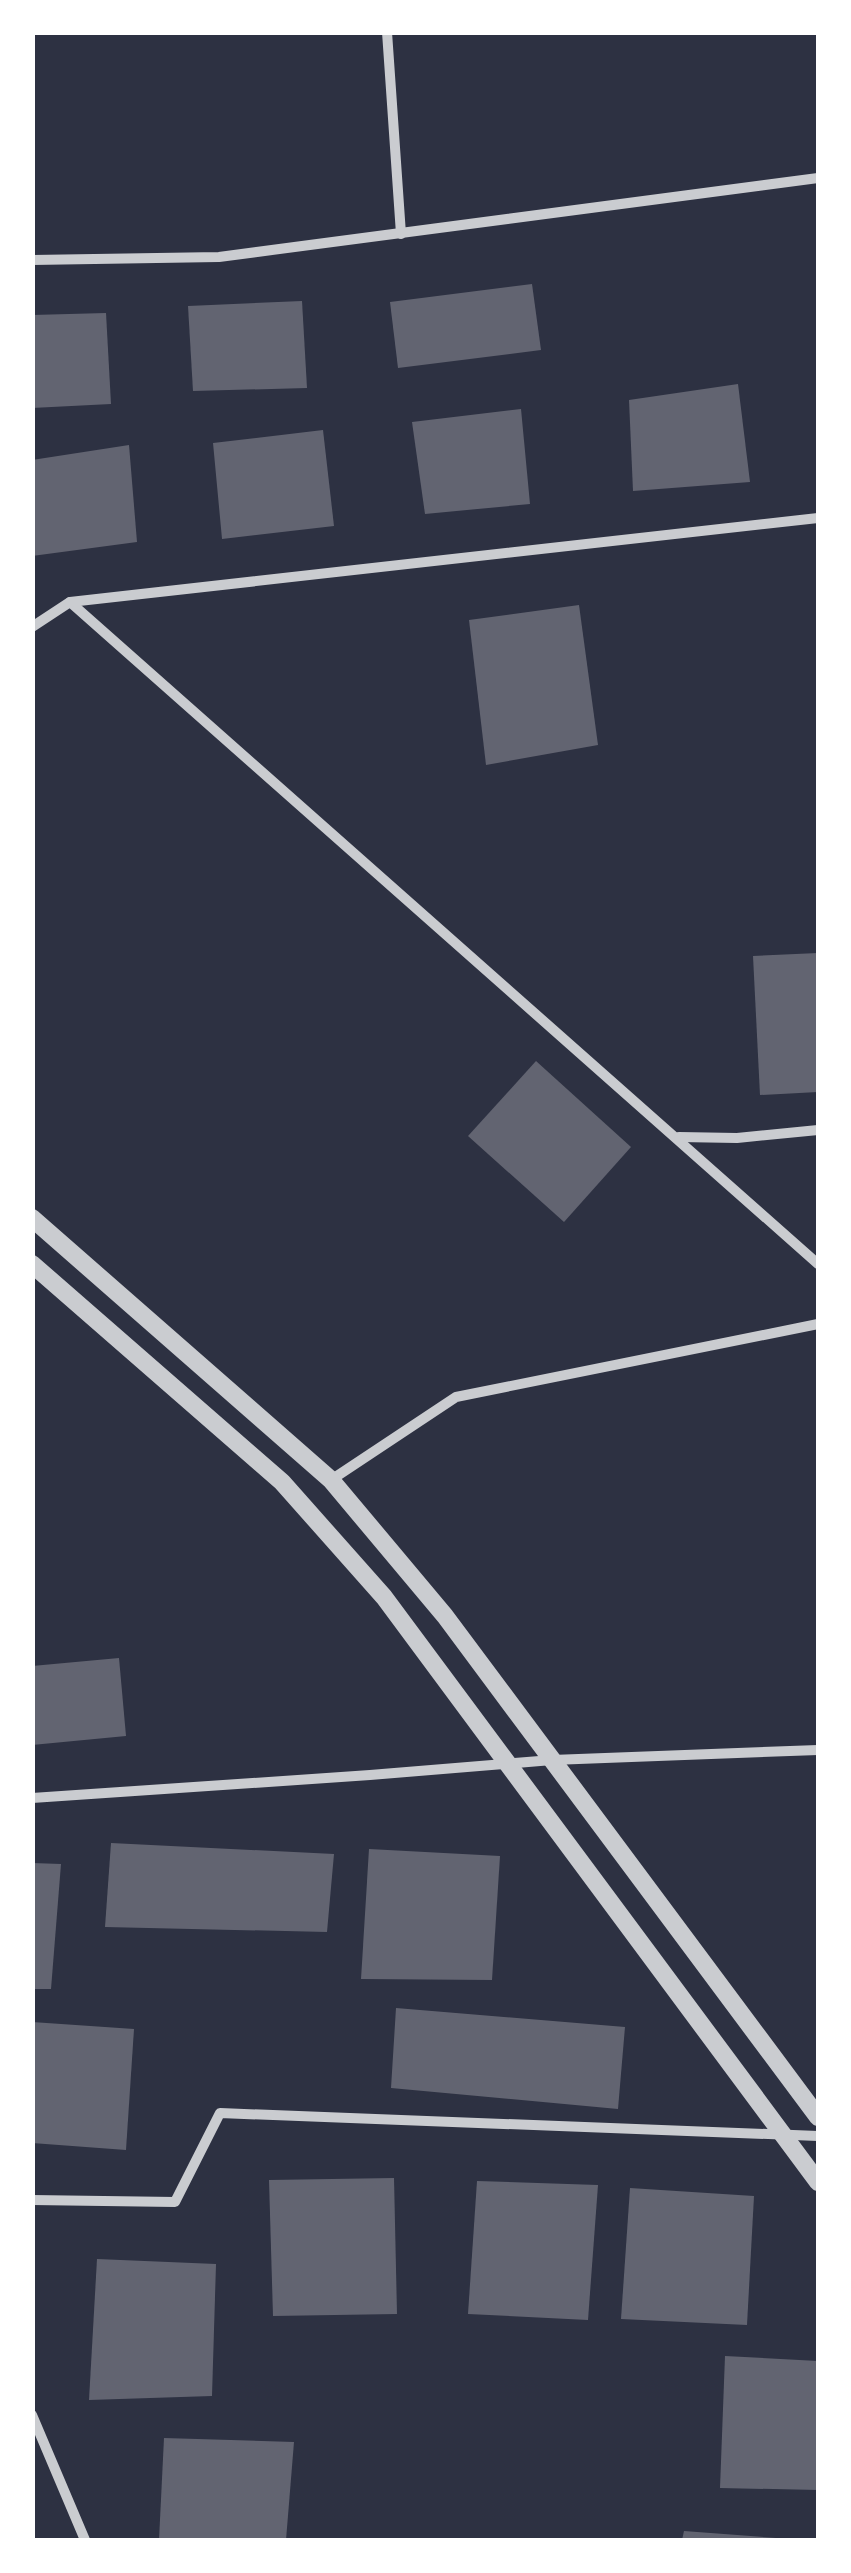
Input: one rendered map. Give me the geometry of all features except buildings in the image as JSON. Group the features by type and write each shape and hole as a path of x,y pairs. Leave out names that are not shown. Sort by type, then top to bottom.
{"street":[{"path":"387,32 401,234"},
{"path":"32,260 219,257 818,178"},
{"path":"32,627 70,602 818,518"},
{"path":"70,602 818,1264"},
{"path":"678,1138 737,1138 818,1130"},
{"path":"32,1218 331,1480 445,1616 818,2117"},
{"path":"32,1264 282,1482 384,1596 818,2182"},
{"path":"331,1480 456,1398 818,1324"},
{"path":"32,1798 552,1760 818,1750"},
{"path":"32,2200 175,2202 220,2113 818,2136"},
{"path":"32,2415 85,2540"}]}
